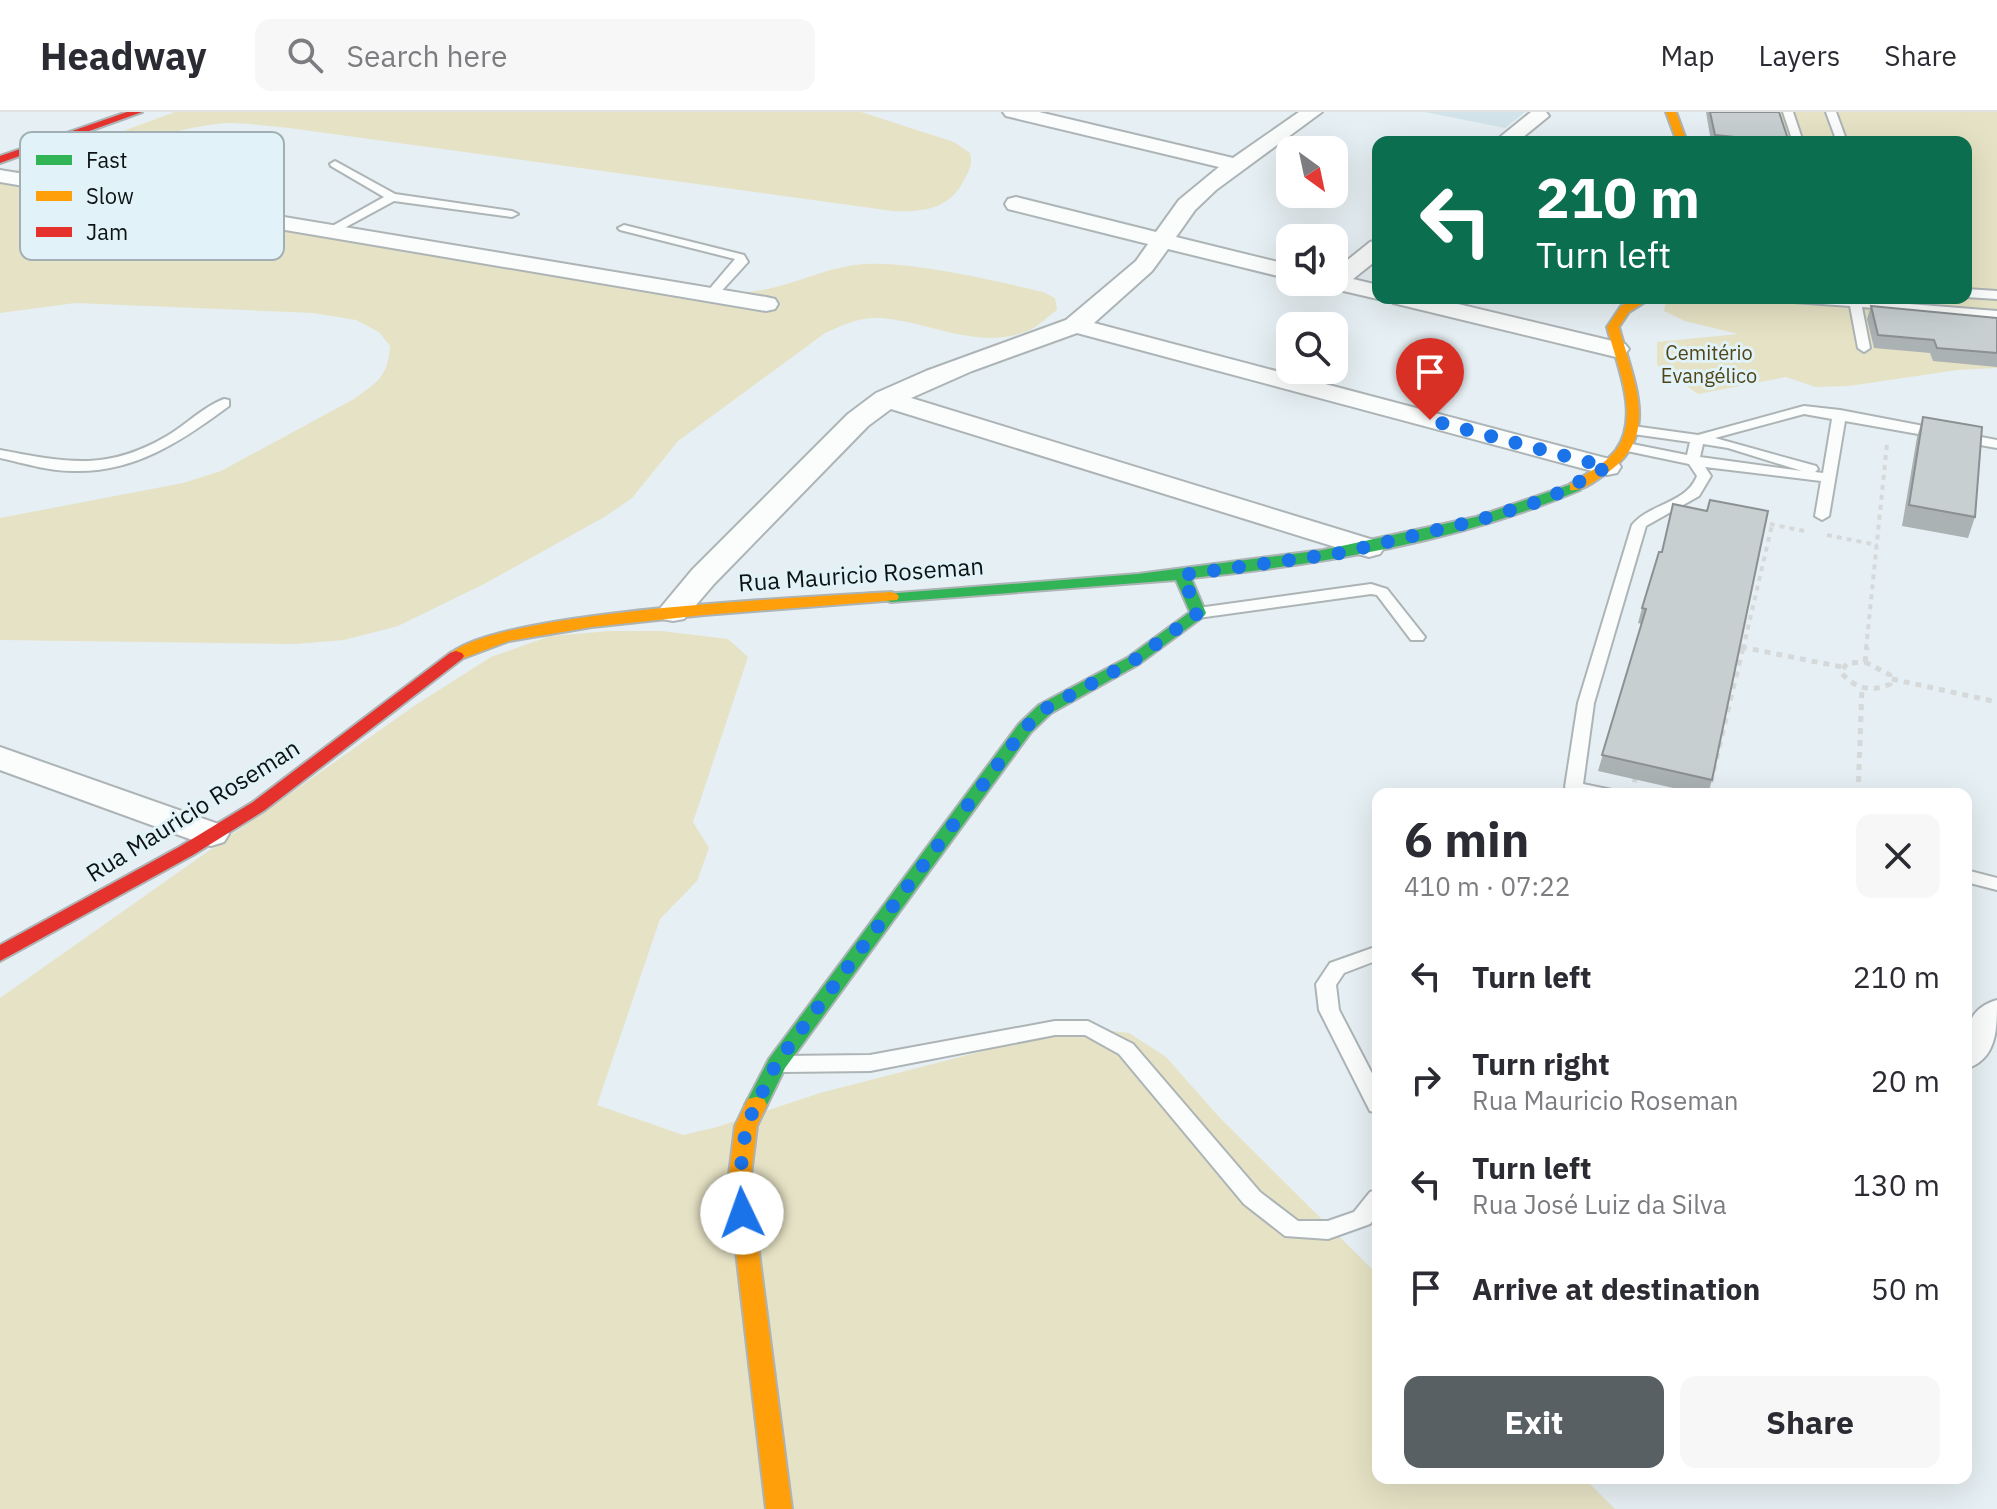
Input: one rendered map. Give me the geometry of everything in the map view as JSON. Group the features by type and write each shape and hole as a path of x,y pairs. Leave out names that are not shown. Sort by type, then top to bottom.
{"main road":[{"path":"80,132 137,112"},
{"path":"1671,112 1680,136"},
{"path":"0,160 20,153"},
{"path":"1630,438 1635,398 1616,349 1613,327 1625,309 1634,304"},
{"name":"Rua Mauricio Roseman","path":"0,954 211,834 291,784 436,669 477,646 525,631 673,612 1182,575 1285,563 1369,548 1547,499 1607,467 1630,438"},
{"path":"779,1509 739,1183 746,1126 776,1064 1025,728 1045,709 1133,661 1198,613 1182,575"}],"street":[{"path":"1013,112 1236,165"},
{"path":"1067,124 1087,112"},
{"path":"673,612 703,577 858,420 885,399 912,385 1075,325 1144,266 1164,242 1187,205 1236,165 1312,112"},
{"path":"1512,136 1539,116"},
{"path":"0,176 20,179"},
{"path":"1016,204 1276,269"},
{"path":"284,223 766,304"},
{"path":"1348,271 1372,252"},
{"path":"1348,285 1372,291"},
{"path":"1427,304 1616,349"},
{"path":"1075,325 1607,467"},
{"path":"885,399 1369,548"},
{"path":"0,758 211,834"},
{"path":"1972,1046 1997,1014"}],"lane":[{"path":"1788,112 1796,136"},
{"path":"1831,112 1840,136"},
{"path":"335,164 392,197 512,214"},
{"path":"331,231 392,197"},
{"path":"624,228 740,257 742,262 711,295"},
{"path":"1972,293 1997,295"},
{"path":"1855,304 1864,348"},
{"path":"1911,304 1997,315"},
{"path":"0,454 72,467 111,465 150,453 224,403"},
{"path":"1697,441 1714,433 1804,410 1997,444"},
{"path":"1822,516 1840,414"},
{"path":"1630,438 1697,441 1756,450 1829,476"},
{"path":"1630,438 1693,458 1750,470 1829,476"},
{"path":"1574,788 1586,703 1639,525 1654,511 1692,495 1702,486 1704,476 1693,458 1697,441"},
{"path":"1750,470 1756,450"},
{"path":"1198,613 1371,589 1382,592 1417,637"},
{"path":"1972,878 1997,884"},
{"path":"1372,955 1337,968 1326,984 1329,1010 1372,1093"},
{"path":"776,1064 870,1063 1055,1028 1088,1028 1126,1049 1252,1198 1293,1230 1328,1230 1362,1218 1372,1206"}],"path":[{"path":"1865,662 1889,424"},
{"path":"1748,520 1877,545"},
{"path":"1709,788 1772,525"},
{"path":"1746,580 1758,583"},
{"path":"1731,645 1842,667 1847,663 1865,662 1884,669 1892,679 1997,702"},
{"path":"1842,667 1844,678 1862,687 1886,687 1892,679"},
{"path":"1858,788 1862,687"},
{"path":"1714,719 1725,721"},
{"path":"1632,788 1638,764"}],"shaded area":[{"path":"1425,112 1525,112 1505,128"}],"green space":[{"path":"175,112 861,112 954,142 970,153 971,161 969,171 957,191 942,204 924,210 893,211 250,124 206,125 175,132 120,132"},
{"name":"Cemitério Evangélico","path":"1769,112 1997,112 1997,368 1957,370 1849,386 1816,387 1786,377 1698,394 1657,365 1657,342 1738,334 1685,321 1664,311 1665,304 1972,304 1972,136 1767,136"},
{"path":"20,169 20,260 284,260 284,228 730,293 765,290 855,265 897,265 1043,292 1055,298 1057,310 1032,329 1013,336 993,338 956,334 879,318 858,320 825,333 678,441 632,498 606,516 486,583 398,626 344,640 295,644 0,640 0,518 183,483 221,471 354,399 375,383 384,371 390,346 379,332 356,320 313,313 75,303 0,313 0,176"},
{"path":"661,631 728,639 748,657 693,822 709,848 697,881 660,919 597,1105 683,1135 820,1093 1045,1035 1087,1028 1129,1033 1166,1057 1220,1118 1372,1269 1372,1484 1590,1484 1615,1509 0,1509 0,998 417,704 491,657 550,636"}],"building":[{"path":"1710,112 1779,112 1787,136 1725,136 1715,135"},
{"path":"1871,306 1997,318 1997,353 1937,348 1934,340 1878,335"},
{"path":"1923,417 1982,427 1975,517 1909,505"},
{"path":"1710,500 1768,511 1712,780 1602,755 1646,609 1642,608 1659,552 1662,552 1673,504 1707,511"}],"traffic: fast":[{"path":"891,597 1138,579 1323,555 1481,520 1575,487"},
{"path":"756,1105 776,1064 1025,728 1045,709 1133,661 1198,613 1182,575"}],"traffic: slow":[{"path":"1671,112 1680,136"},
{"path":"1575,487 1603,470 1621,453 1631,436 1634,418 1632,399 1613,327 1625,309 1634,304"},
{"path":"456,656 505,637 592,622 704,610 891,597"},
{"path":"756,1105 746,1126 739,1183 779,1509"}],"traffic: jam":[{"path":"80,132 137,112"},
{"path":"0,160 20,153"},
{"path":"0,954 186,851 259,806 456,656"}],"route":[{"path":"742,1213 739,1183 746,1126 776,1064 1025,728 1045,709 1133,661 1198,613 1182,575 1285,563 1369,548 1547,499 1607,467 1430,420"}]}
